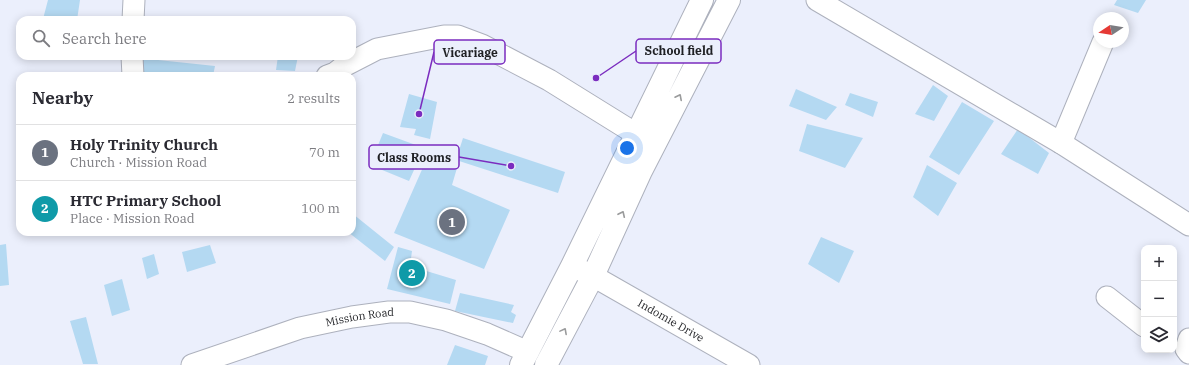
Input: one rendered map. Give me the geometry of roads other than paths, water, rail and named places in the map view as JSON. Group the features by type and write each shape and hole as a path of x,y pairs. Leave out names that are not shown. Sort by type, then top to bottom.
{"main road":[{"path":"524,359 572,266 702,0"},
{"path":"546,365 593,276 641,172 729,0"}],"street":[{"path":"133,16 134,0"},
{"path":"817,0 1061,143 1189,225"},
{"path":"356,60 377,49 444,36 458,36 482,45 549,80 636,134"},
{"path":"1061,143 1101,48"},
{"path":"132,60 133,72"},
{"path":"336,72 356,60"},
{"name":"Indomie Drive","path":"572,266 593,276 749,365"},
{"path":"1107,297 1141,324"},
{"name":"Mission Road","path":"192,365 300,328 352,317 389,312 410,312 446,320 487,334 524,359"}],"place":[{"name":"School field","path":"596,78"},
{"name":"Vicariage","path":"419,114"},
{"name":"Class Rooms","path":"511,166"},
{"name":"Holy Trinity Church","path":"452,222"},
{"name":"HTC Primary School","path":"412,273"}]}
